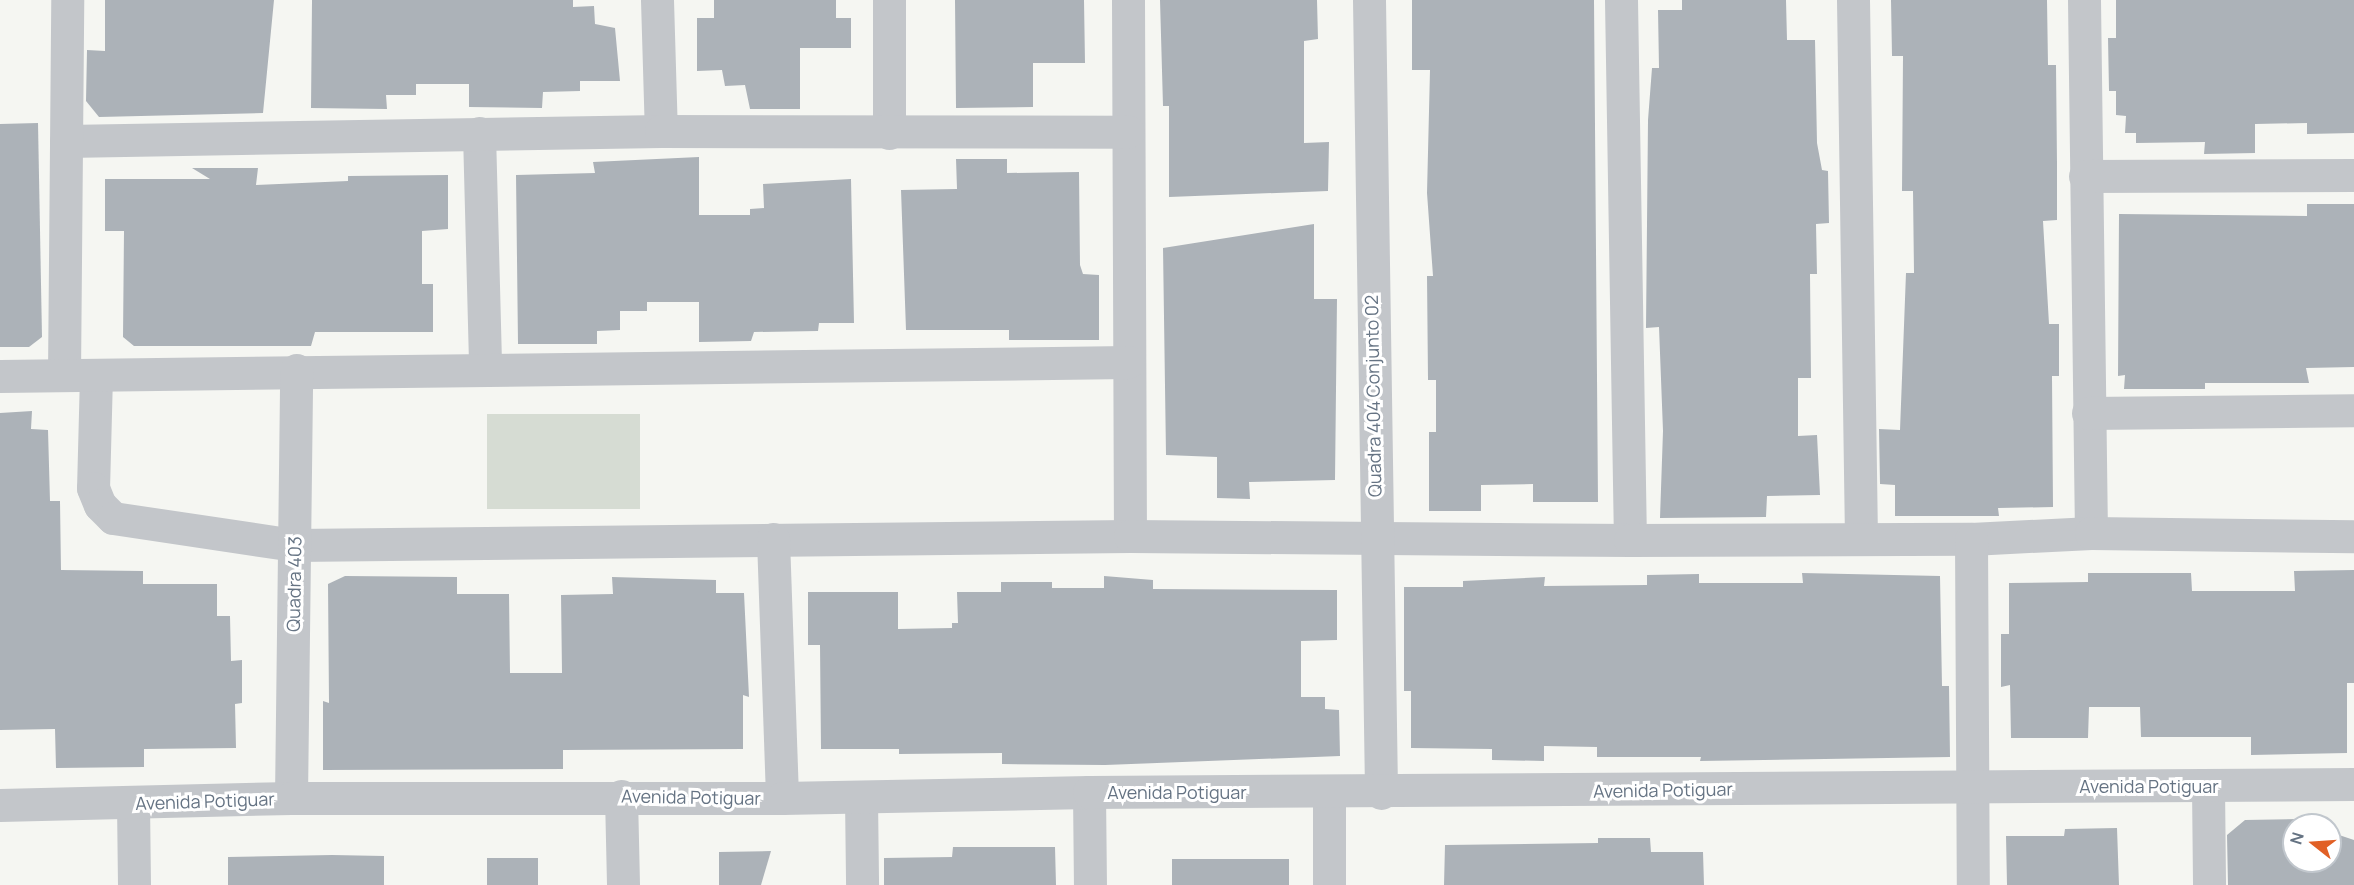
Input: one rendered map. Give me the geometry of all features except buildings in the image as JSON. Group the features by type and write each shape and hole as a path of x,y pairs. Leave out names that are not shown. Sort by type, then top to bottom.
{"street":[{"path":"67,0 66,141 80,375 93,488 100,505 113,518 294,545 1130,536 1375,535 1630,540 1861,537 1971,539 2091,533 2354,536"},
{"path":"657,0 661,131"},
{"path":"889,0 889,134"},
{"path":"1128,0 1130,536"},
{"name":"Quadra 404 Conjunto 02","path":"1369,0 1375,535 1381,793"},
{"path":"1621,0 1630,540"},
{"path":"1854,0 1861,537"},
{"path":"2084,0 2091,533"},
{"path":"66,141 661,131 889,134 1128,132"},
{"path":"479,133 485,369"},
{"path":"2085,176 2354,175"},
{"path":"0,376 296,370 1128,362"},
{"name":"Quadra 403","path":"291,798 296,370"},
{"path":"2088,413 2354,410"},
{"path":"1971,539 1973,885"},
{"path":"773,540 782,798"},
{"name":"Avenida Potiguar","path":"0,805 291,798 621,796 782,798 1089,792 1381,793 2354,784"},
{"path":"2208,786 2209,885"},
{"path":"1089,792 1090,885"},
{"path":"1329,792 1329,885"},
{"path":"621,796 623,885"},
{"path":"861,797 862,885"},
{"path":"133,803 134,885"}],"shaded area":[{"path":"487,414 640,414 640,509 487,509"}]}
